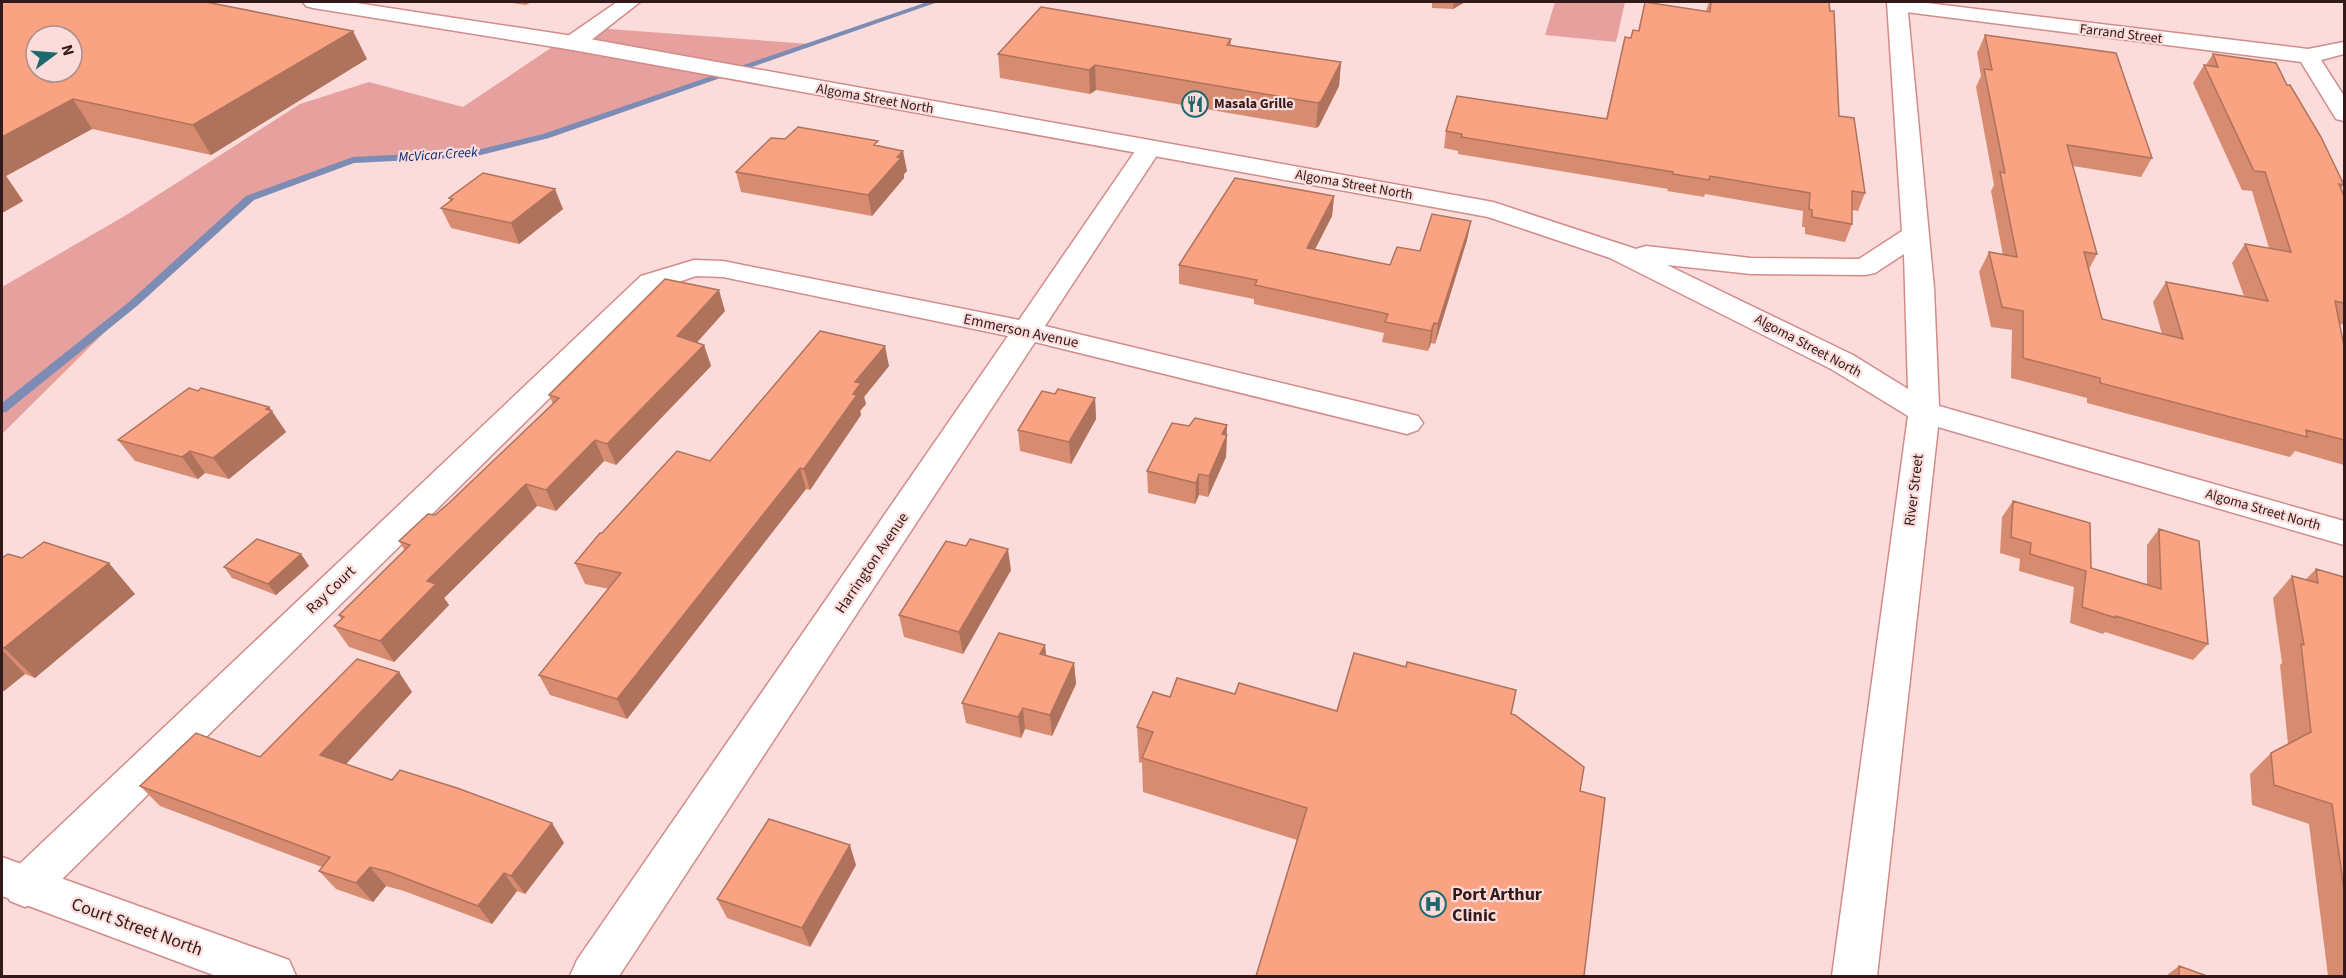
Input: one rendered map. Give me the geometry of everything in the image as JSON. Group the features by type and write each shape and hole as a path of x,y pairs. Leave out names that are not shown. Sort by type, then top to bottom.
{"street":[{"name":"Algoma Street North","path":"313,2 573,44 1493,210 1620,252 1842,362 1924,412 2344,533"},
{"path":"573,44 630,2"},
{"name":"Farrand Street","path":"1898,3 2223,47 2308,56 2344,48"},
{"name":"River Street","path":"1854,976 1924,412 1920,288 1898,3"},
{"path":"2308,56 2344,114"},
{"name":"Harrington Avenue","path":"592,976 1149,149"},
{"path":"1620,252 1751,266 1865,267 1916,234"},
{"name":"Emmerson Avenue","path":"637,294 651,282 694,268 723,269 1028,331 1407,423"},
{"name":"Ray Court","path":"13,882 637,294"},
{"name":"Court Street North","path":"13,882 273,976"}],"shaded area":[{"path":"1555,2 1625,2 1616,42 1545,35"},
{"path":"582,27 810,44 546,136 473,154 353,160 250,198 133,304 2,434 2,287 128,214 300,104 369,82 463,107"}],"building":[{"path":"2,2 206,2 353,31 193,125 73,99 2,137"},
{"path":"1645,2 1710,12 1711,2 1829,2 1830,11 1834,11 1839,116 1854,118 1865,193 1852,191 1852,224 1812,217 1812,210 1809,209 1810,193 1710,176 1709,180 1673,174 1673,172 1461,137 1462,134 1446,131 1457,96 1607,119 1625,37 1631,38 1633,30 1639,31"},
{"path":"1041,7 1231,39 1227,45 1341,62 1318,103 1095,65 1089,70 998,54"},
{"path":"1985,35 2116,53 2152,158 2067,145 2097,254 2084,252 2102,319 2183,339 2166,282 2268,301 2245,244 2291,252 2265,172 2254,171 2204,65 2218,67 2213,54 2276,63 2287,85 2290,85 2321,137 2344,185 2339,184 2344,196 2344,303 2335,301 2344,346 2344,440 2306,430 2307,437 2100,383 2100,378 2023,358 2023,311 2002,307 1989,252 2017,257 2000,172 2005,173 1984,69 1992,70"},
{"path":"798,127 878,141 874,145 903,151 897,157 901,158 868,195 736,172 771,138 785,139"},
{"path":"483,173 555,189 511,223 441,208 453,199 449,198"},
{"path":"1235,178 1334,196 1307,248 1390,265 1397,247 1420,251 1432,214 1471,221 1438,324 1434,323 1431,331 1385,322 1388,314 1255,285 1257,280 1179,265"},
{"path":"665,279 719,290 677,336 704,345 607,444 595,440 546,490 526,484 427,581 436,584 380,641 334,626 344,617 339,615 410,545 399,541 428,514 435,515 449,503 559,398 549,395"},
{"path":"820,331 885,346 855,382 861,383 853,394 857,395 804,469 800,468 617,699 539,675 621,573 575,563 677,451 710,461"},
{"path":"189,388 198,391 201,388 269,407 266,409 272,411 213,458 190,451 182,457 118,440"},
{"path":"1058,389 1095,398 1069,442 1018,430 1042,391 1055,394"},
{"path":"1195,418 1227,425 1222,434 1227,435 1209,476 1199,474 1196,483 1147,471 1172,423 1189,426"},
{"path":"2013,501 2090,523 2091,568 2161,589 2159,529 2199,541 2208,644 2082,607 2086,571 2030,554 2031,543 2011,537"},
{"path":"257,539 301,554 268,584 224,567"},
{"path":"970,539 1008,549 959,632 899,615 946,541 966,546"},
{"path":"44,542 109,563 4,648 2,647 2,558 8,554 22,558"},
{"path":"2316,569 2344,577 2344,890 2332,804 2274,785 2271,753 2311,732 2301,644 2304,645 2292,576 2318,583"},
{"path":"999,633 1045,645 1040,654 1074,663 1050,715 1023,708 1018,717 962,703"},
{"name":"Port Arthur Clinic","path":"1354,653 1406,667 1407,662 1516,690 1511,714 1584,767 1580,791 1605,798 1584,976 1256,976 1307,808 1142,758 1153,732 1137,727 1153,692 1170,697 1177,678 1235,694 1239,683 1337,711"},
{"path":"357,659 399,672 320,755 392,780 400,770 552,823 511,876 504,873 478,906 370,867 356,883 319,871 330,857 140,786 196,733 260,757"},
{"path":"769,819 850,845 802,928 717,899"},
{"path":"2179,966 2207,976 2179,976"}],"waterway":[{"name":"McVicar Creek","path":"2,409 133,304 250,198 353,160 473,154 546,136 934,2"}],"place":[{"name":"Masala Grille","path":"1195,104"},
{"name":"Port Arthur Clinic","path":"1433,904"}]}
